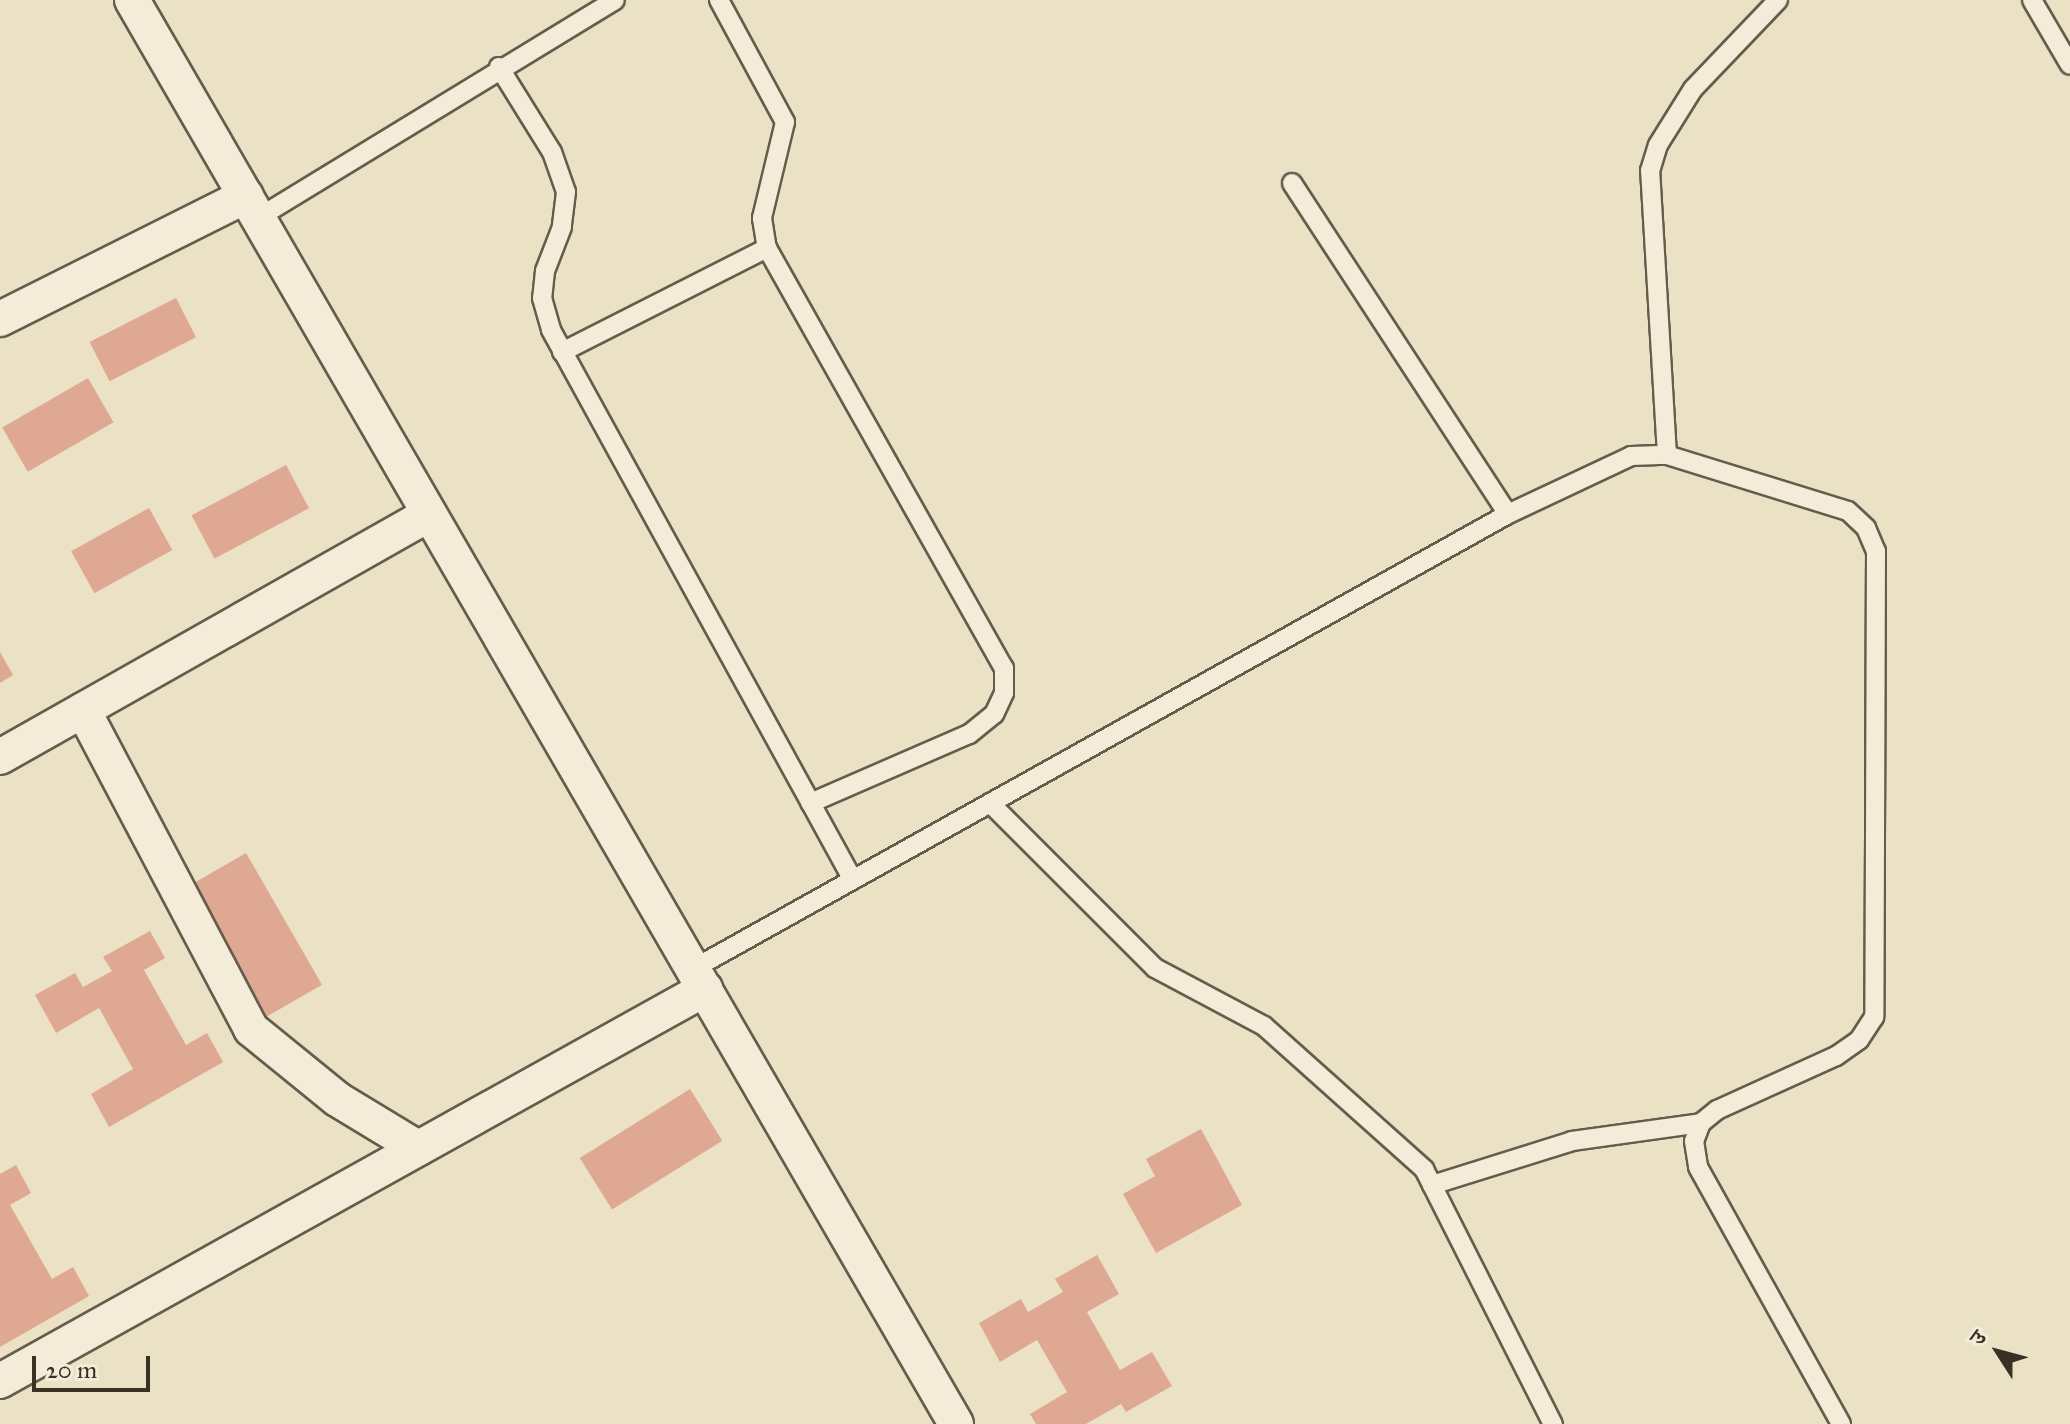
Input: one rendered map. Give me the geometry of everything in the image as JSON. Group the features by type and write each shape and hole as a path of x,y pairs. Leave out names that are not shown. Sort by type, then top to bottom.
{"street":[{"path":"132,0 956,1424"},
{"path":"0,319 252,207"},
{"path":"0,757 429,514"},
{"path":"83,710 251,1029 337,1099 418,1148"},
{"path":"0,1381 418,1148 699,979"}],"lane":[{"path":"252,207 615,0"},
{"path":"719,0 785,122 762,218 767,248 1004,668 1004,693 994,714 969,734 810,803"},
{"path":"1667,455 1650,171 1658,145 1693,89 1778,0"},
{"path":"2032,0 2070,65"},
{"path":"499,67 552,152 566,192 542,298 562,352 853,880"},
{"path":"1292,183 1508,514"},
{"path":"562,352 767,248"},
{"path":"699,979 853,880 990,803 1508,514 1631,456 1667,455 1848,511 1866,528 1876,551 1874,1017 1859,1040 1836,1056 1717,1110 1701,1123 1694,1141 1698,1167 1841,1424"},
{"path":"990,803 1155,968 1264,1026 1399,1142 1432,1185 1553,1424"},
{"path":"1432,1185 1572,1141 1701,1123"}],"building":[{"path":"176,298 196,337 110,381 90,342"},
{"path":"88,378 114,422 28,472 2,428"},
{"path":"286,465 309,508 215,558 192,515"},
{"path":"149,508 172,550 94,593 71,551"},
{"path":"0,652 13,675 0,683"},
{"path":"246,853 322,985 258,1022 182,890"},
{"path":"150,931 165,958 144,970 186,1045 207,1033 223,1062 109,1127 91,1094 133,1069 99,1008 56,1033 35,995 75,973 83,987 112,971 103,957"},
{"path":"690,1089 722,1141 612,1210 580,1158"},
{"path":"1201,1129 1242,1205 1156,1253 1123,1194 1155,1176 1146,1159"},
{"path":"16,1165 31,1193 10,1205 52,1279 73,1267 89,1296 0,1347 0,1174"},
{"path":"1097,1255 1119,1294 1087,1312 1120,1370 1152,1352 1172,1386 1126,1412 1121,1404 1086,1424 1036,1424 1030,1414 1067,1392 1037,1340 1000,1362 979,1323 1021,1299 1028,1312 1063,1292 1055,1279"}]}
